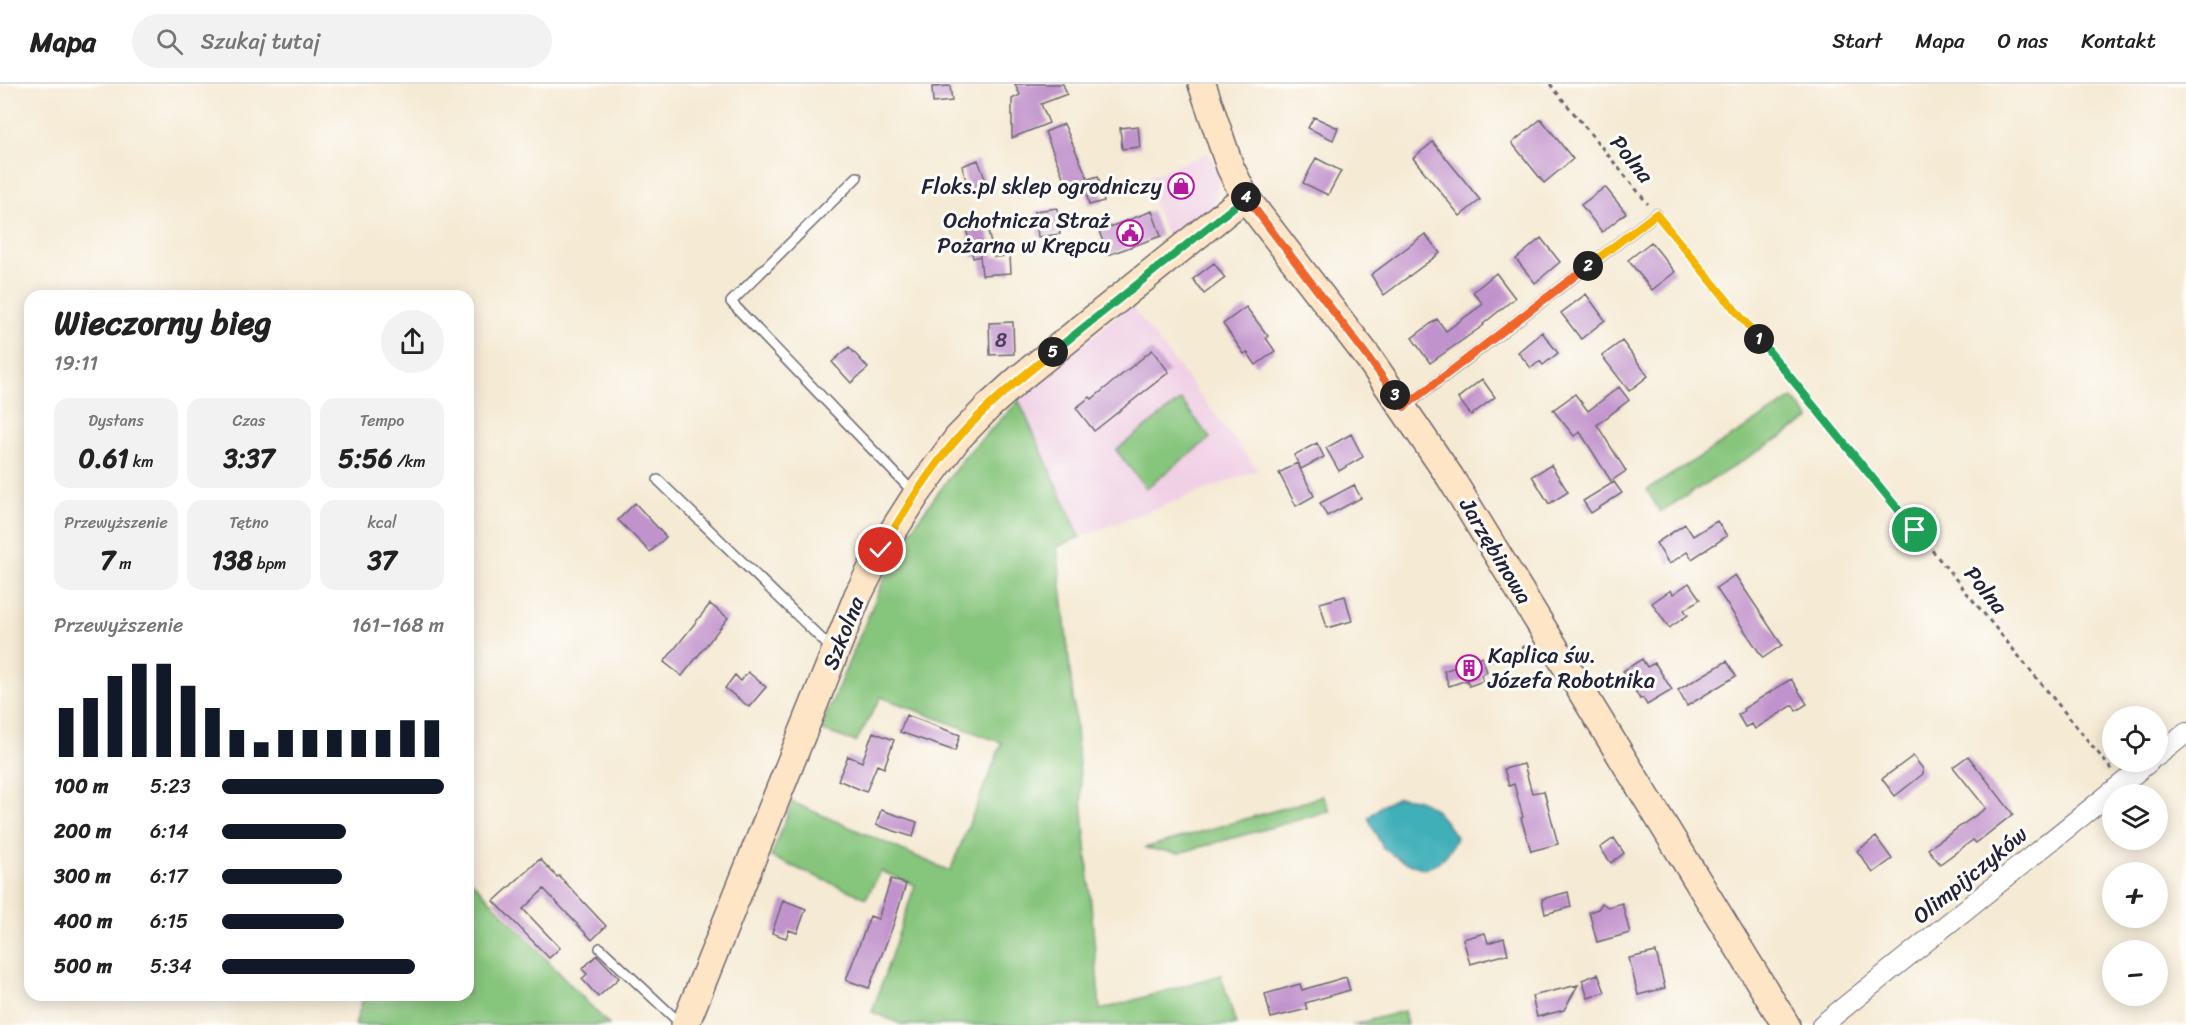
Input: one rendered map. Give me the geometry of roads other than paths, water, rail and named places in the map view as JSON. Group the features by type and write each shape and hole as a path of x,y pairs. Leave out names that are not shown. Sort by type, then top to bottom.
{"street":[{"name":"Jarzębinowa","path":"1202,84 1230,167 1245,197 1368,357 1450,477 1786,1025"},
{"name":"Szkolna","path":"684,1025 858,595 881,550 916,495 957,439 1017,380 1245,197"},
{"path":"2168,747 2186,733"},
{"name":"Olimpijczyków","path":"1822,1025 2137,772"}],"lane":[{"path":"857,177 731,302 916,495"},
{"path":"1404,407 1656,214"},
{"path":"658,480 835,652"},
{"path":"600,948 684,1025"}],"water":[{"path":"1398,797 1426,803 1439,814 1456,837 1445,857 1425,869 1402,861 1383,848 1368,818 1381,806"}],"place":[{"name":"Floks.pl sklep ogrodniczy","path":"1181,186"},
{"name":"Ochotnicza Straż Pożarna w Krępcu","path":"1130,233"},
{"name":"Kaplica św. Józefa Robotnika","path":"1469,668"}]}
